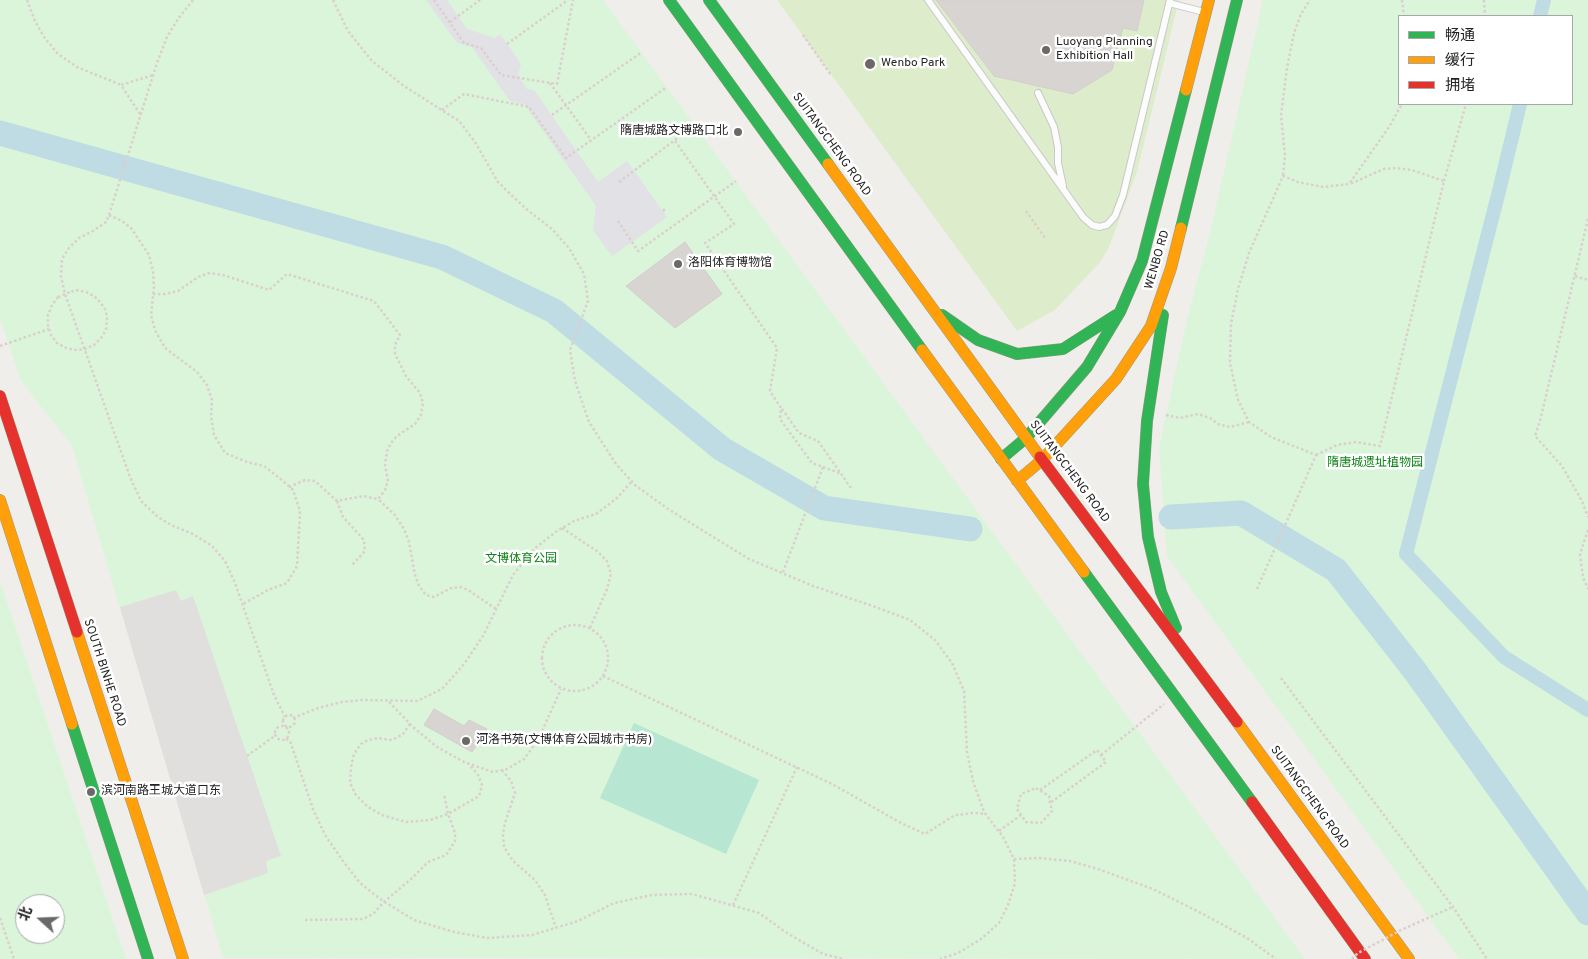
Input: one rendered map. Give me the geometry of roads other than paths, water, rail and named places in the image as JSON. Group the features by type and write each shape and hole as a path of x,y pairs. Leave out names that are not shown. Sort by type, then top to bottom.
{"main road":[{"path":"669,0 1365,959"},
{"name":"SUITANGCHENG ROAD","path":"709,0 1042,460 1184,650 1409,959"},
{"name":"WENBO RD","path":"1001,459 1026,438 1087,367 1120,312 1142,261 1210,0"},
{"name":"WENBO RD","path":"1017,482 1042,460 1116,379 1151,326 1171,268 1237,0"},
{"path":"1171,268 1156,351 1147,421 1143,484 1148,537 1162,592 1184,650"},
{"path":"932,309 978,340 1017,354 1063,349 1120,312"},
{"name":"SOUTH BINHE ROAD","path":"0,396 183,959"},
{"path":"0,500 148,959"}],"lane":[{"path":"928,0 1083,217 1092,225 1099,227 1107,225 1115,216 1122,195 1169,2 1206,12"},
{"path":"1038,93 1054,127 1058,146 1058,163 1064,190"}],"waterway":[{"path":"1540,15 1544,0"},
{"path":"1520,105 1406,554 1504,657 1588,710"},
{"path":"0,133 442,257 554,311 722,449 824,508 970,529"},
{"path":"1171,517 1241,513 1336,570 1415,671 1588,913"}],"place":[{"name":"Luoyang Planning Exhibition Hall","path":"1046,50"},
{"name":"Wenbo Park","path":"870,64"},
{"name":"隋唐城路文博路口北","path":"738,132"},
{"name":"洛阳体育博物馆","path":"678,264"},
{"name":"河洛书苑(文博体育公园城市书房)","path":"466,741"},
{"name":"滨河南路王城大道口东","path":"91,792"}],"park label":[{"name":"隋唐城遗址植物园","path":"1375,464"},
{"name":"文博体育公园","path":"521,560"}]}
